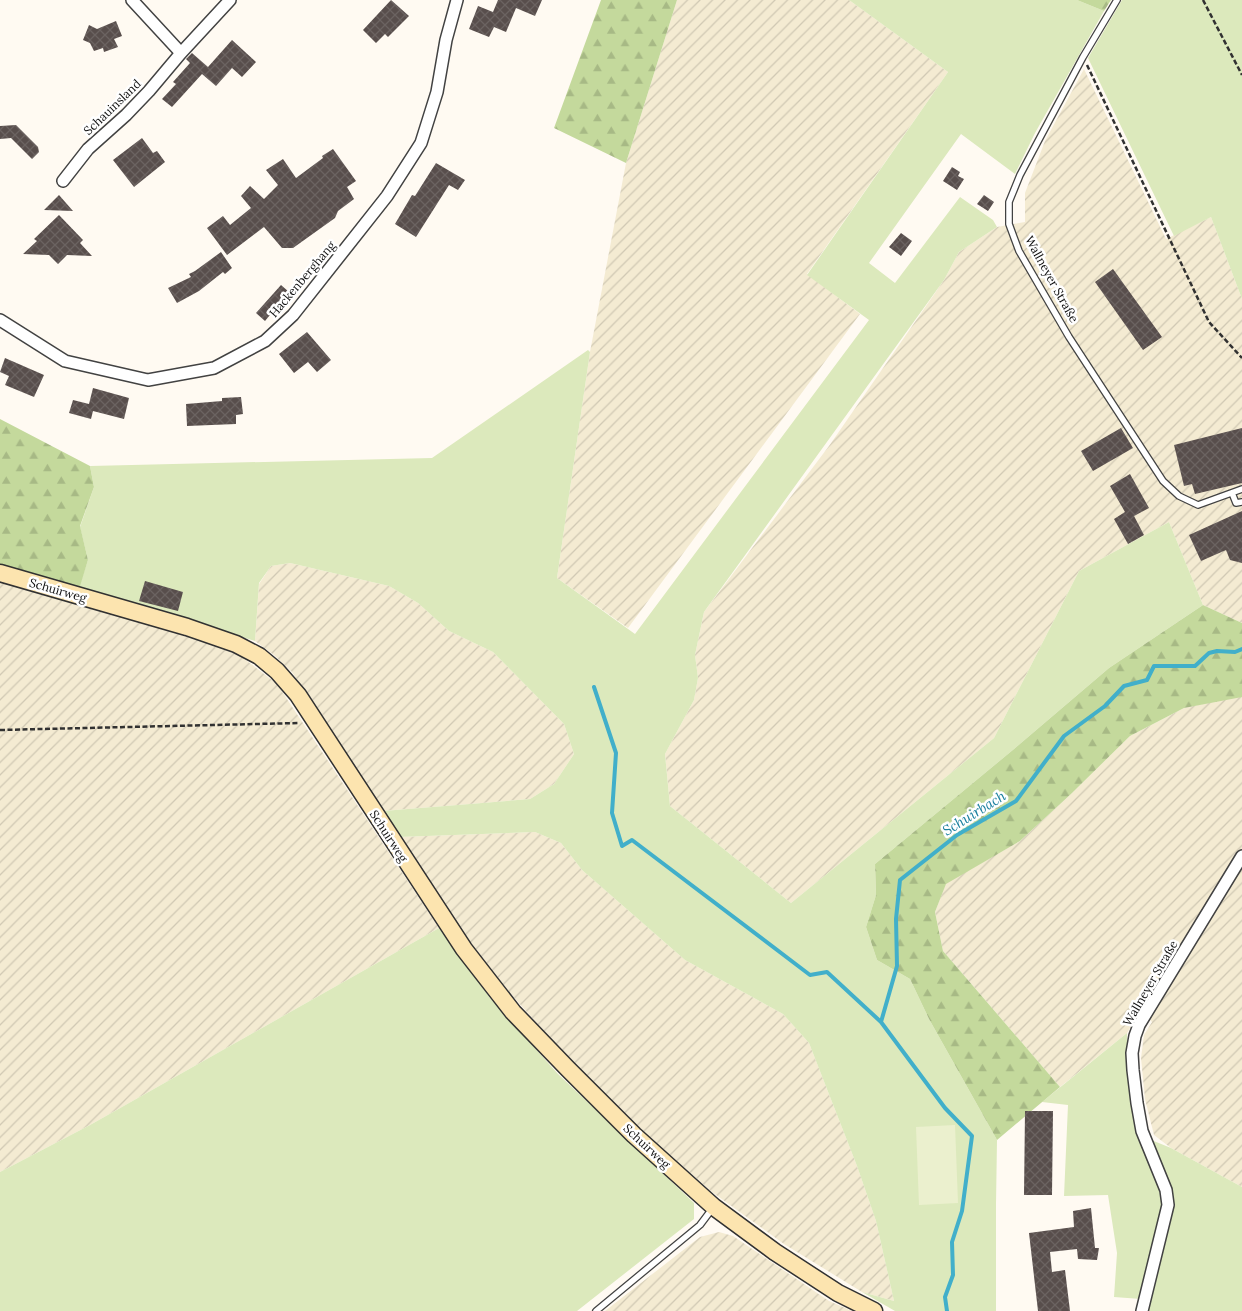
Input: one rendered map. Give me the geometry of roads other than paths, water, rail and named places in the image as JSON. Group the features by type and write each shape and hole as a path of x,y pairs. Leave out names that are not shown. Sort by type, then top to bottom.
{"main road":[{"name":"Schuirweg","path":"0,573 187,627 236,644 259,656 277,671 298,695 464,950 513,1012 634,1135 714,1207 759,1241 830,1288 874,1311"}],"street":[{"path":"132,0 180,53"},
{"name":"Schauinsland","path":"63,182 88,149 126,115 149,91 180,53 230,0"},
{"name":"Hackenberghang","path":"0,320 65,361 148,380 214,368 266,341 293,314 387,196 421,143 437,92 446,40 457,0"},
{"name":"Wallneyer Straße","path":"1142,1311 1168,1205 1166,1190 1142,1131 1136,1103 1132,1053 1135,1036 1139,1024 1242,856"}],"lane":[{"name":"Wallneyer Straße","path":"1118,0 1083,57 1020,175 1009,202 1009,224 1018,251 1069,338 1163,481 1179,496 1198,505 1242,489"},
{"path":"1232,493 1236,503 1242,502"},
{"path":"596,1311 700,1225 714,1207"}],"waterway":[{"name":"Schuirbach","path":"881,1022 897,966 896,919 900,880 957,835 1016,801 1064,736 1105,706 1124,686 1147,680 1154,666 1195,666 1209,653 1217,651 1235,652 1242,649"},
{"name":"Schuirbach","path":"594,687 616,753 612,813 622,846 632,840 810,975 827,972 881,1022 945,1108 972,1136 962,1211 952,1242 953,1275 945,1297 947,1311"}]}
